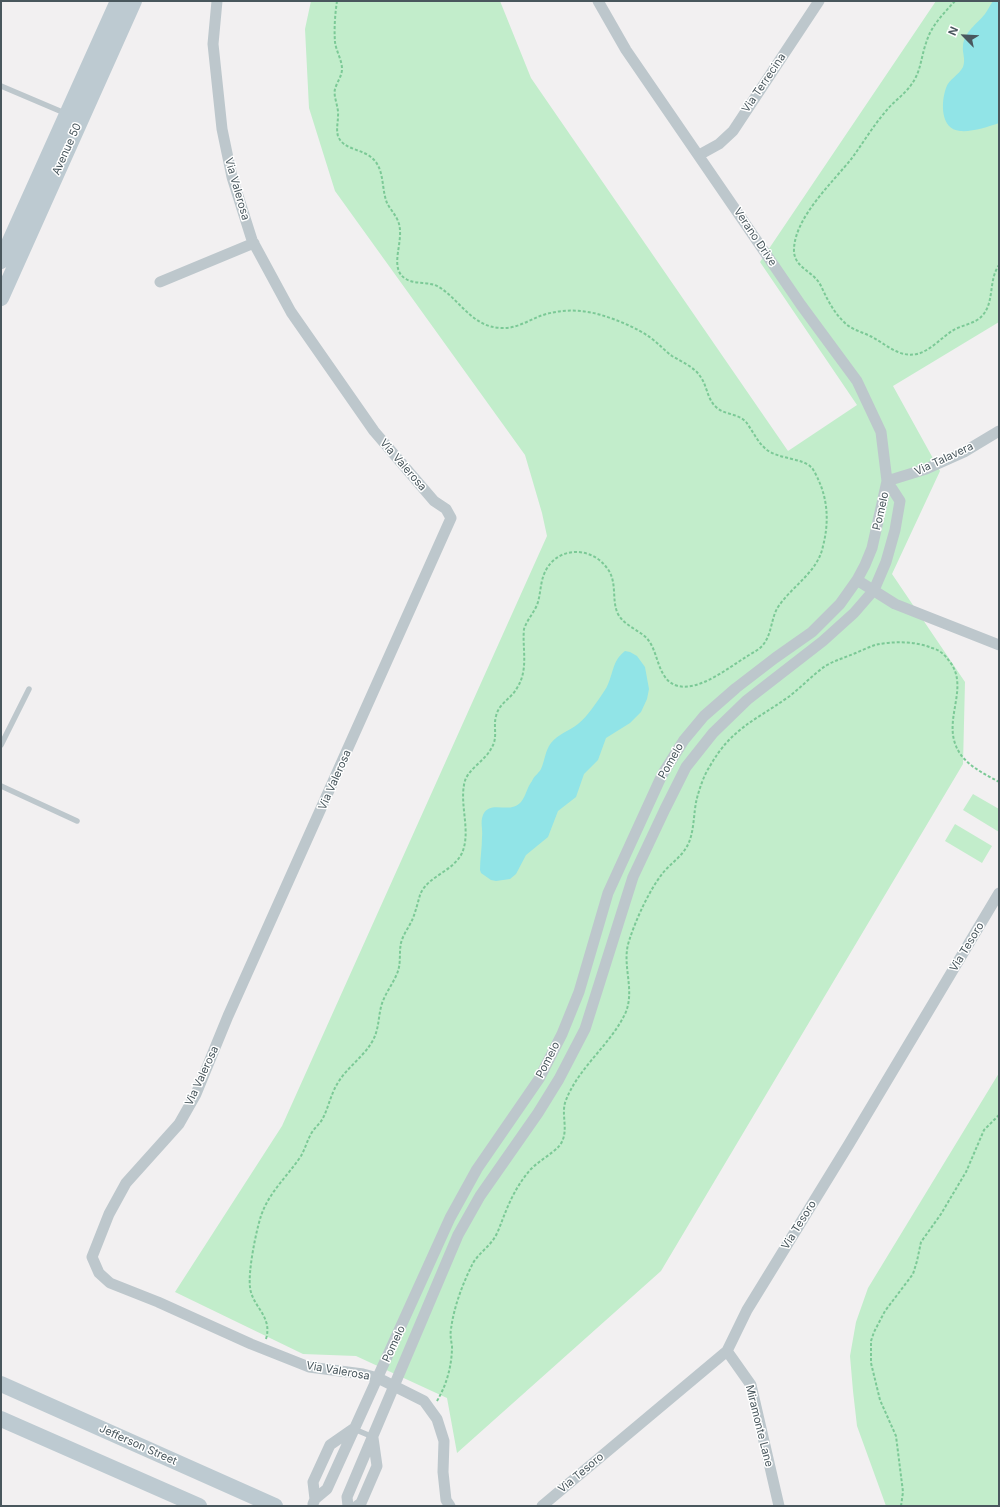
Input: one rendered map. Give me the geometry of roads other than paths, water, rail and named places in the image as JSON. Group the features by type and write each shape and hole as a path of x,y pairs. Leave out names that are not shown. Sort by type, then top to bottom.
{"main road":[{"name":"Avenue 50","path":"1,262 118,1"},
{"name":"Avenue 50","path":"1,298 134,1"},
{"name":"Jefferson Street","path":"1,1384 275,1506"},
{"path":"1,1419 199,1506"}],"street":[{"name":"Via Valerosa","path":"217,1 213,44 222,129 232,177 254,243 291,312 374,432 434,501 446,509 451,518 228,1016 196,1094 179,1124 126,1183 110,1214 92,1257 99,1273 110,1283 309,1367 363,1374 378,1378 424,1401 437,1419 444,1441 443,1472 446,1500 450,1506"},
{"name":"Verano Drive","path":"598,1 626,50 801,305 857,381 881,432 887,481"},
{"name":"Via Terrecina","path":"699,155 719,144 733,131 819,1"},
{"path":"160,282 254,243"},
{"name":"Via Talavera","path":"887,481 926,469 964,452 999,431"},
{"name":"Pomelo","path":"314,1502 327,1489 450,1218 477,1170 539,1079 562,1034 579,992 608,893 662,775 684,740 704,716 736,688 812,632 840,604 857,580 872,548 885,497 887,481"},
{"name":"Pomelo","path":"348,1506 347,1497 458,1235 480,1196 538,1113 559,1080 585,1029 634,877 686,767 713,733 747,700 824,641 854,613 874,590 886,562 895,530 900,501 887,481"},
{"path":"857,580 895,604 999,645"},
{"name":"Via Tesoro","path":"542,1506 727,1351 747,1310 857,1131 999,893"},
{"name":"Miramonte Lane","path":"727,1351 751,1385 779,1506"},
{"name":"Pomelo","path":"314,1502 313,1482 330,1445 354,1429"},
{"path":"357,1506 361,1503 377,1466 373,1437"}],"lane":[{"path":"1,86 67,114"},
{"path":"1,745 30,689"},
{"path":"1,786 78,821"},
{"path":"354,1429 373,1437"}],"water":[{"path":"993,1 999,1 999,123 985,128 960,131 953,129 945,120 943,107 944,94 949,82 963,67 963,46 966,36 971,28 985,14"},
{"path":"625,651 637,656 645,667 649,689 647,699 641,712 630,723 606,738 598,760 584,774 576,797 558,811 548,837 526,855 516,874 510,879 496,881 491,880 481,873 480,870 483,815 486,810 490,808 506,808 516,806 521,802 530,783 541,769 547,749 551,743 557,737 582,721 595,705 609,682 614,665 620,655"}]}
